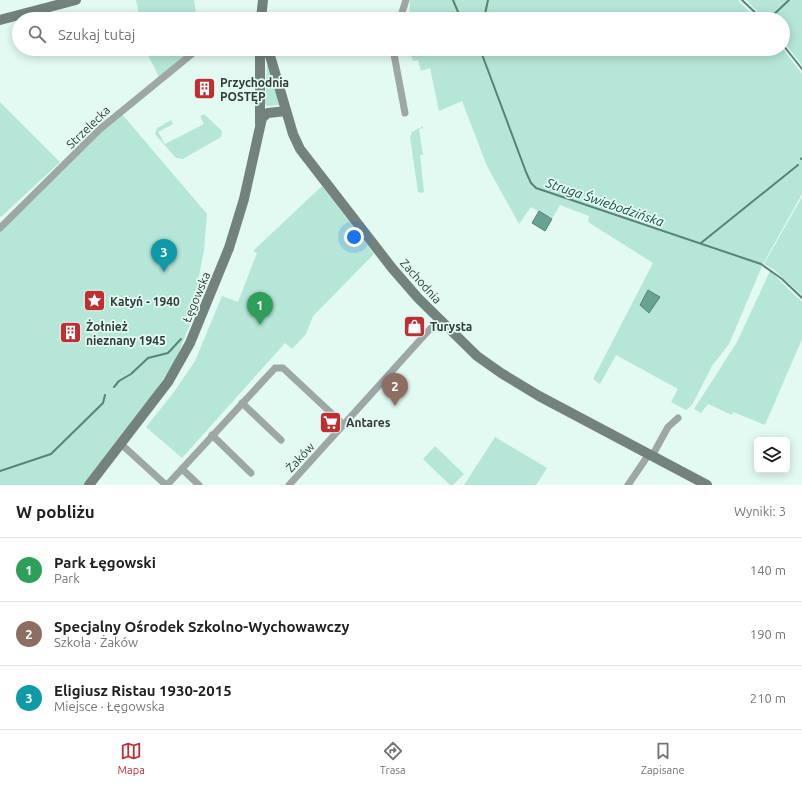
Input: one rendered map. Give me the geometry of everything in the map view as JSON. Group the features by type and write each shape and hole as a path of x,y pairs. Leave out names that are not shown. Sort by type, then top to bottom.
{"street":[{"path":"30,12 76,0"},
{"path":"262,12 263,0"},
{"path":"402,12 406,0"},
{"path":"0,20 12,17"},
{"name":"Strzelecka","path":"0,228 104,125 189,56"},
{"path":"260,56 260,125"},
{"name":"Zachodnia","path":"270,56 295,141 392,268 439,320 477,356 501,374 539,396 707,485"},
{"path":"394,56 405,113"},
{"path":"260,125 265,114 286,111"},
{"name":"Łęgowska","path":"89,485 168,382 180,364 204,313 235,232 260,125"},
{"name":"Żaków","path":"289,485 439,320"},
{"path":"121,444 166,485 272,369 283,368 344,425"},
{"path":"242,403 281,440"},
{"path":"628,485 651,455 668,427 678,418"},
{"path":"212,436 251,473"},
{"path":"182,469 199,485"}],"shaded area":[{"path":"136,0 194,0 196,12 139,12"},
{"path":"410,0 738,0 749,12 409,12"},
{"path":"746,0 802,0 802,65 790,50 790,12 758,12"},
{"path":"148,56 184,56 159,77"},
{"path":"411,56 788,56 802,74 802,194 763,264 729,344 712,366 692,405 686,410 671,402 678,389 616,355 600,384 593,379 653,263 588,222 589,216 560,205 552,219 531,207 519,224 487,166 462,101 439,111 430,68 421,71 418,60 413,61"},
{"path":"267,66 269,66 280,104 279,105 267,106 265,103"},
{"path":"0,102 60,162 1,217 0,216"},
{"path":"121,113 207,214 204,250 198,281 206,285 176,359 141,413 84,485 0,485 0,231"},
{"path":"204,114 222,131 221,137 183,159 176,158 155,134 157,128 171,120 173,124 158,132 165,144 204,124 200,116"},
{"path":"423,126 423,128 419,129 423,155 420,155 424,192 422,193 418,192 410,137 412,132"},
{"path":"322,186 374,254 313,316 306,334 292,349 285,343 182,458 146,427 174,392 195,361 222,296 238,302 257,253 253,251"},
{"path":"802,197 802,295 774,270 764,264"},
{"path":"539,211 552,219 545,231 532,223"},
{"path":"770,271 802,302 802,339 765,425 733,412 732,415 708,404 701,413 694,409 737,342"},
{"path":"648,290 660,297 649,313 640,305"},
{"path":"495,437 547,468 536,485 464,485"},
{"path":"435,446 464,474 453,485 450,485 423,459"}],"waterway":[{"path":"453,0 458,12"},
{"name":"Struga Świebodzińska","path":"485,12 488,0"},
{"path":"742,0 755,12"},
{"path":"776,12 789,0"},
{"path":"790,54 802,69"},
{"name":"Struga Świebodzińska","path":"483,56 526,172 531,183 536,188 761,264 782,279 802,298"},
{"path":"701,243 798,165"},
{"path":"114,387 119,381 131,374 148,358 168,353 181,339"},
{"path":"0,471 51,454 103,403 105,395"}],"place":[{"name":"Przychodnia POSTĘP","path":"204,89"},
{"name":"Eligiusz Ristau 1930-2015","path":"164,272"},
{"name":"Katyń - 1940","path":"95,301"},
{"name":"Park Łęgowski","path":"260,325"},
{"name":"Turysta","path":"414,326"},
{"name":"Żołnież nieznany 1945","path":"70,333"},
{"name":"Specjalny Ośrodek Szkolno-Wychowawczy","path":"395,406"},
{"name":"Antares","path":"331,422"}]}
